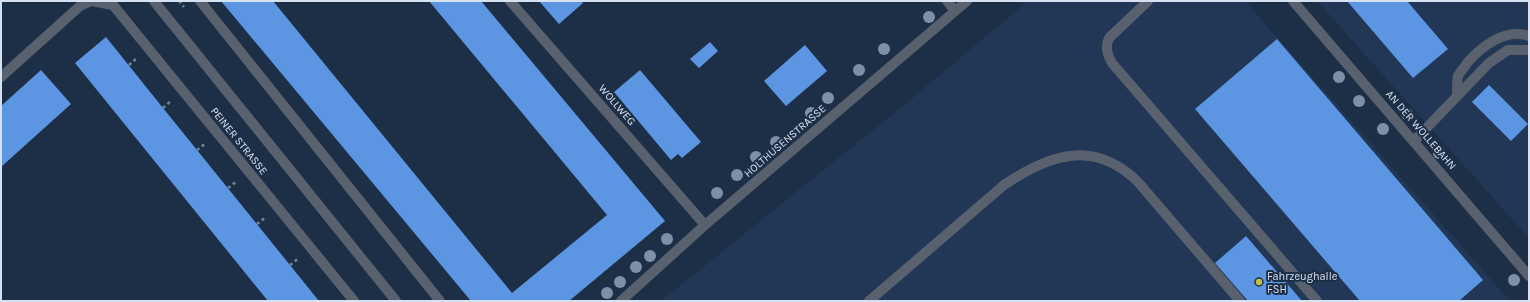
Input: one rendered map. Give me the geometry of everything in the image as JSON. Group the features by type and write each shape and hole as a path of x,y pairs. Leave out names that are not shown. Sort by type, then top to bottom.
{"street":[{"path":"1,78 80,6 91,1 101,2"},
{"name":"PEINER STRASSE","path":"154,1 396,301"},
{"path":"200,1 440,301"},
{"name":"WOLLWEG","path":"510,1 705,225"},
{"path":"947,1 955,11"},
{"name":"HOLTHUSENSTRASSE","path":"621,301 705,225 967,1"},
{"path":"1148,1 1109,38 1106,44 1108,57 1317,301"},
{"name":"AN DER WOLLEBAHN","path":"1293,1 1529,276"},
{"name":"PEINER STRASSE","path":"101,2 113,5 354,301"},
{"path":"1457,95 1458,75 1485,44 1506,35 1524,34 1529,36"},
{"path":"1414,141 1489,63 1508,50 1529,50"},
{"path":"869,301 1004,185 1017,176 1056,158 1068,156 1087,156 1107,160 1127,171 1240,301"}],"path":[{"path":"129,65 141,55"},
{"path":"163,108 175,98"},
{"path":"197,150 209,140"},
{"path":"228,188 241,178"},
{"path":"257,224 270,214"},
{"path":"290,265 303,255"}],"shaded area":[{"path":"1028,1 1245,1 1510,301 661,301 898,110"},
{"path":"1317,1 1529,1 1529,238"}],"building":[{"path":"221,1 273,1 512,293 607,215 429,1 481,1 665,221 569,301 471,301"},
{"path":"539,1 581,1 583,3 559,24"},
{"path":"1347,1 1407,1 1448,49 1413,78"},
{"path":"106,37 319,301 268,301 75,63"},
{"path":"1277,39 1483,280 1459,301 1360,301 1195,109"},
{"path":"710,42 718,51 699,68 690,59"},
{"path":"805,45 827,71 786,106 764,81"},
{"path":"41,70 71,104 1,167 1,106"},
{"path":"640,70 701,142 682,158 678,154 671,160 614,92"},
{"path":"1489,85 1528,124 1511,141 1472,102"},
{"name":"Fahrzeughalle FSH","path":"1246,236 1302,301 1248,301 1215,263"}],"place":[{"name":"Fahrzeughalle FSH","path":"1259,282"}]}
